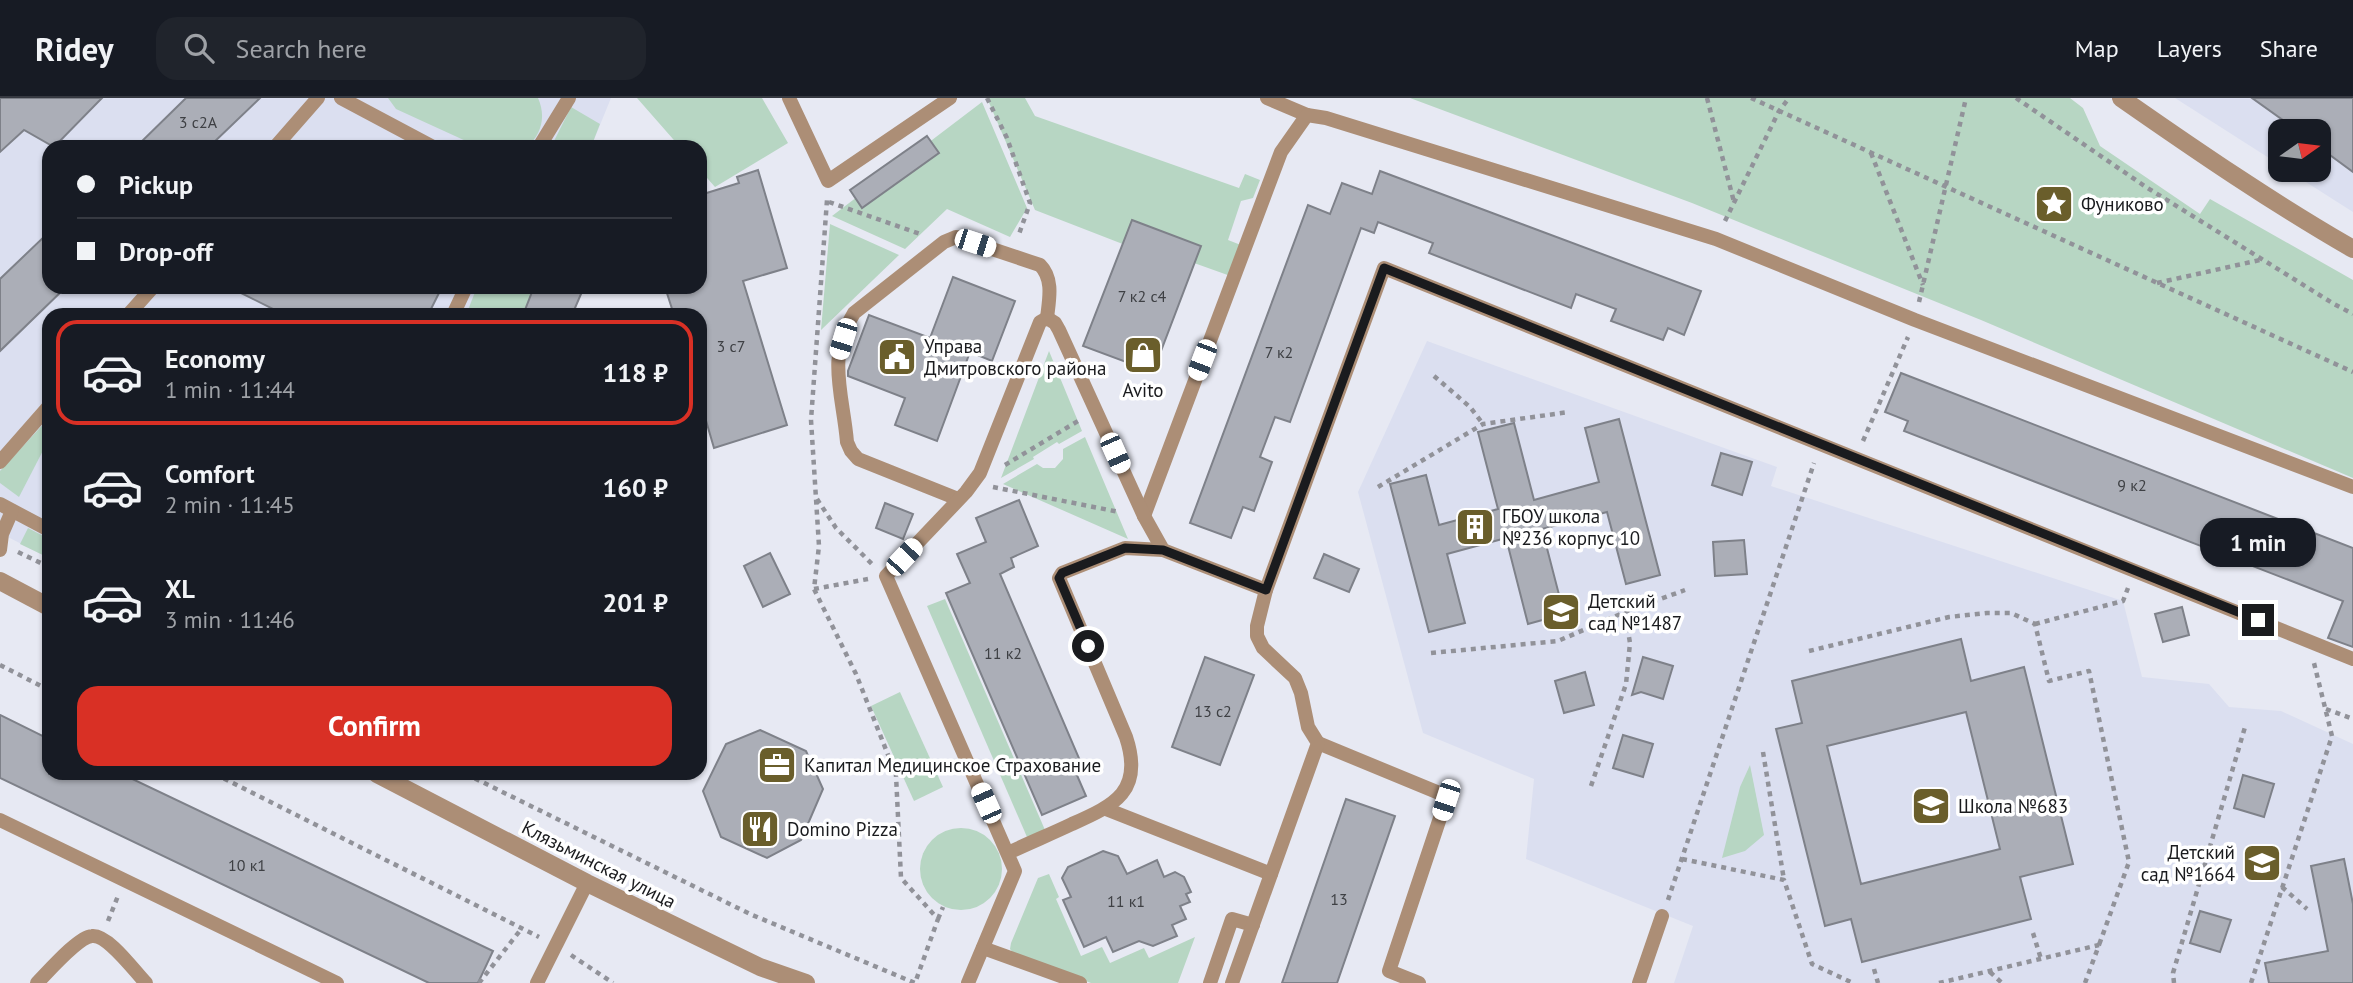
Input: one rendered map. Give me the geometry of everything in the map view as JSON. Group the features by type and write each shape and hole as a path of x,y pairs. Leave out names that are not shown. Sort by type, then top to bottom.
{"street":[{"path":"2121,98 2205,157 2353,249"},
{"path":"0,581 42,603"},
{"name":"Клязьминская улица","path":"389,780 757,975 806,983"}],"lane":[{"path":"281,140 318,98"},
{"path":"341,98 420,140"},
{"path":"543,140 569,98"},
{"path":"789,98 828,181 950,98"},
{"path":"1266,98 1307,115 1326,118 1716,239 1915,320 2353,487"},
{"path":"1144,516 1281,152 1307,115"},
{"path":"958,499 858,459 851,451 847,442 836,366 848,324 854,313 944,242 956,237 1040,265 1045,271 1050,288 1047,318"},
{"path":"1419,983 1389,971 1446,800 1444,795 1318,743 1308,727 1295,678 1263,648 1256,636 1266,590 1384,268 2353,659"},
{"path":"134,308 147,294"},
{"path":"1047,318 1055,323 1059,330 1144,516 1163,550"},
{"path":"968,983 1015,870 886,576 973,483 980,472 1040,322 1047,318"},
{"path":"0,462 42,414"},
{"path":"0,550 6,508 42,526"},
{"path":"1008,853 1115,803 1127,784 1133,762 1131,751 1059,578 1062,573 1125,548 1163,550 1266,590"},
{"path":"1232,983 1318,743"},
{"path":"1106,809 1271,874"},
{"path":"1,822 337,983"},
{"path":"537,983 587,883"},
{"path":"1639,983 1662,916"},
{"path":"1210,983 1232,919 1253,925"},
{"path":"37,983 82,940 92,936 101,937 111,945 146,983"},
{"path":"983,948 1080,983"}],"path":[{"path":"987,98 1007,138 1030,203 1012,256"},
{"path":"1707,98 1734,204"},
{"path":"1751,98 2353,372"},
{"path":"1716,239 1779,111 1789,98"},
{"path":"1856,457 1915,320 1966,98"},
{"path":"2016,98 2146,187 2353,314"},
{"path":"1871,153 1923,286"},
{"path":"828,181 811,420 819,546 814,589 856,674 896,775 901,878 938,919"},
{"path":"827,201 944,242"},
{"path":"2157,283 2261,259"},
{"path":"1434,376 1470,407 1483,425"},
{"path":"973,483 1096,411"},
{"path":"1378,487 1483,425 1569,412"},
{"path":"1662,916 1821,443"},
{"path":"973,483 1144,516"},
{"path":"816,498 836,528 886,576"},
{"path":"1,544 42,564"},
{"path":"1809,650 1949,617 1987,612 2011,613 2035,624 2123,601 2134,570"},
{"path":"814,589 886,576"},
{"path":"1431,653 1558,641 1685,590"},
{"path":"1591,786 1626,684 1630,643 1625,612"},
{"path":"2035,624 2049,681 2090,671 2129,862 2085,983"},
{"path":"2251,983 2332,736 2308,640"},
{"path":"0,665 42,686"},
{"path":"2325,709 2353,719"},
{"path":"2174,983 2173,973 2245,727"},
{"path":"1763,752 1784,880 1812,964 1853,983"},
{"path":"227,780 556,945 613,983"},
{"path":"478,780 750,914 915,983 943,907"},
{"path":"1682,859 1784,880"},
{"path":"101,937 125,881"},
{"path":"2282,887 2307,909"},
{"path":"480,983 522,928"},
{"path":"2033,933 2041,959"},
{"path":"1939,983 2099,945"},
{"path":"1874,969 1878,983"},
{"path":"1989,971 2002,983"}],"shaded area":[{"path":"0,98 611,98 594,140 42,140 42,294 531,294 526,308 42,308 42,554 0,533"},
{"path":"2175,98 2353,98 2353,212 2306,182 2331,182 2331,119 2268,119 2268,157"},
{"path":"1427,341 1777,467 1771,486 2123,601 2142,677 2209,684 2229,707 2281,711 2353,744 2353,983 1674,983 1693,926 1526,859 1534,779 1423,733 1358,492"}],"green space":[{"path":"388,98 538,98 542,118 533,140 464,140 396,109"},
{"path":"637,98 762,98 788,143 715,187 707,178 707,140 674,140"},
{"path":"987,98 1025,98 1035,116 1239,188 1245,174 1260,180 1253,198 1241,201 1228,240 1246,247 1236,278 1141,244 1133,248 1035,210"},
{"path":"1410,98 2070,98 2083,108 2100,146 2200,214 2210,199 2353,280 2353,478 1981,320 1692,203"},
{"path":"982,102 1027,208 1010,237 947,209 905,249 832,216"},
{"path":"571,107 600,124 594,140 554,140"},
{"path":"830,224 899,255 821,330"},
{"path":"474,294 531,294 526,308 469,308"},
{"path":"1049,351 1082,431 1059,444 1057,442 1001,478"},
{"path":"42,426 42,453 19,497 0,483 0,471"},
{"path":"1085,437 1128,539 1003,484 1037,464 1043,468 1055,468 1063,459 1063,449"},
{"path":"28,528 42,535 42,555 20,544"},
{"path":"945,599 1045,830 1027,837 927,606"},
{"path":"900,692 943,787 914,801 871,706"},
{"path":"1750,765 1764,835 1745,851 1722,858 1740,787"},
{"path":"961,828 977,831 990,840 999,853 1002,869 999,885 990,898 977,907 961,910 945,907 932,898 923,885 920,869 923,853 932,840 945,831"},
{"path":"1049,874 1059,897 1056,899 1081,956 1102,947 1110,963 1144,948 1149,958 1195,937 1178,983 1091,983 1014,954 1010,949 1011,943 1038,878"}],"building":[{"path":"0,98 102,98 61,140 42,140 24,130 0,152"},
{"path":"186,98 260,98 216,140 143,140"},
{"path":"2252,98 2353,98 2353,172 2331,156 2331,119 2281,119"},
{"path":"927,136 939,153 862,208 850,190"},
{"path":"758,170 787,268 743,281 787,425 714,448 707,424 707,308 672,308 667,294 707,294 707,193 739,183 737,177"},
{"path":"1380,171 1701,291 1684,335 1668,328 1663,340 1611,321 1616,309 1576,294 1571,308 1429,253 1433,243 1378,222 1374,233 1361,228 1290,422 1275,417 1260,457 1272,462 1254,511 1243,507 1231,538 1190,523 1308,205 1330,214 1342,183 1372,194"},
{"path":"1132,220 1201,246 1153,372 1083,346"},
{"path":"42,239 42,294 59,294 0,351 0,279"},
{"path":"953,277 1015,301 992,361 970,352 937,441 895,425 905,398 848,376 848,371 869,315 930,338"},
{"path":"243,294 438,294 432,308 271,308"},
{"path":"531,294 581,294 575,308 526,308"},
{"path":"1901,373 2353,548 2353,647 2328,638 2343,601 1904,431 1908,421 1885,412"},
{"name":"ГБОУ школа №236 корпус 10","path":"1619,419 1660,575 1626,584 1607,512 1542,529 1564,614 1528,624 1506,538 1447,554 1465,623 1429,632 1390,484 1426,475 1439,525 1498,509 1478,432 1514,423 1534,500 1599,482 1585,428"},
{"path":"1721,453 1752,462 1742,495 1712,485"},
{"path":"1019,500 1038,546 1011,558 1014,567 1000,574 1084,770 1076,773 1086,796 1042,815 946,593 970,583 957,554 986,542 976,518"},
{"path":"885,503 913,514 903,539 876,528"},
{"path":"1744,540 1747,574 1715,576 1713,542"},
{"path":"770,553 790,594 763,607 744,566"},
{"path":"1324,554 1359,569 1349,592 1314,578"},
{"path":"2182,607 2189,635 2163,642 2155,614"},
{"path":"1961,639 1971,681 2024,667 2073,864 2020,877 2031,919 1862,962 1851,919 1825,926 1776,729 1802,723 1792,681","holes":["1966,712 2000,849 1861,884 1827,746"]},
{"path":"1205,657 1254,675 1220,765 1172,747"},
{"path":"1643,657 1673,666 1663,699 1641,692 1632,695"},
{"path":"1585,672 1594,705 1564,713 1555,681"},
{"path":"0,715 42,736 42,780 135,780 493,951 478,983 429,983 0,778"},
{"path":"760,730 806,751 823,789 801,840 767,858 721,837 703,791 726,744"},
{"path":"1623,735 1653,744 1643,777 1613,768"},
{"path":"2243,775 2274,784 2264,817 2234,808"},
{"path":"1346,799 1395,816 1337,983 1282,983"},
{"path":"1103,851 1118,856 1127,874 1157,860 1164,877 1175,872 1184,877 1191,892 1186,894 1190,902 1180,906 1186,919 1172,925 1177,936 1153,946 1139,941 1113,952 1106,937 1084,947 1063,900 1071,897 1062,878 1068,867"},
{"path":"2344,859 2353,904 2353,983 2269,983 2265,963 2328,951 2311,866"},
{"path":"2200,911 2231,920 2220,952 2190,943"}],"place":[{"name":"Фуниково","path":"2054,204"},
{"name":"Avito","path":"1143,355"},
{"name":"Управа Дмитровского района","path":"897,357"},
{"name":"ГБОУ школа №236 корпус 10","path":"1475,527"},
{"name":"Детский сад №1487","path":"1561,612"},
{"name":"Капитал Медицинское Страхование","path":"777,765"},
{"name":"Школа №683","path":"1931,806"},
{"name":"Domino Pizza","path":"760,829"},
{"name":"Детский сад №1664","path":"2262,863"}],"route":[{"path":"1088,646 1059,578 1062,573 1125,548 1163,550 1266,590 1384,268 2258,620"}]}
